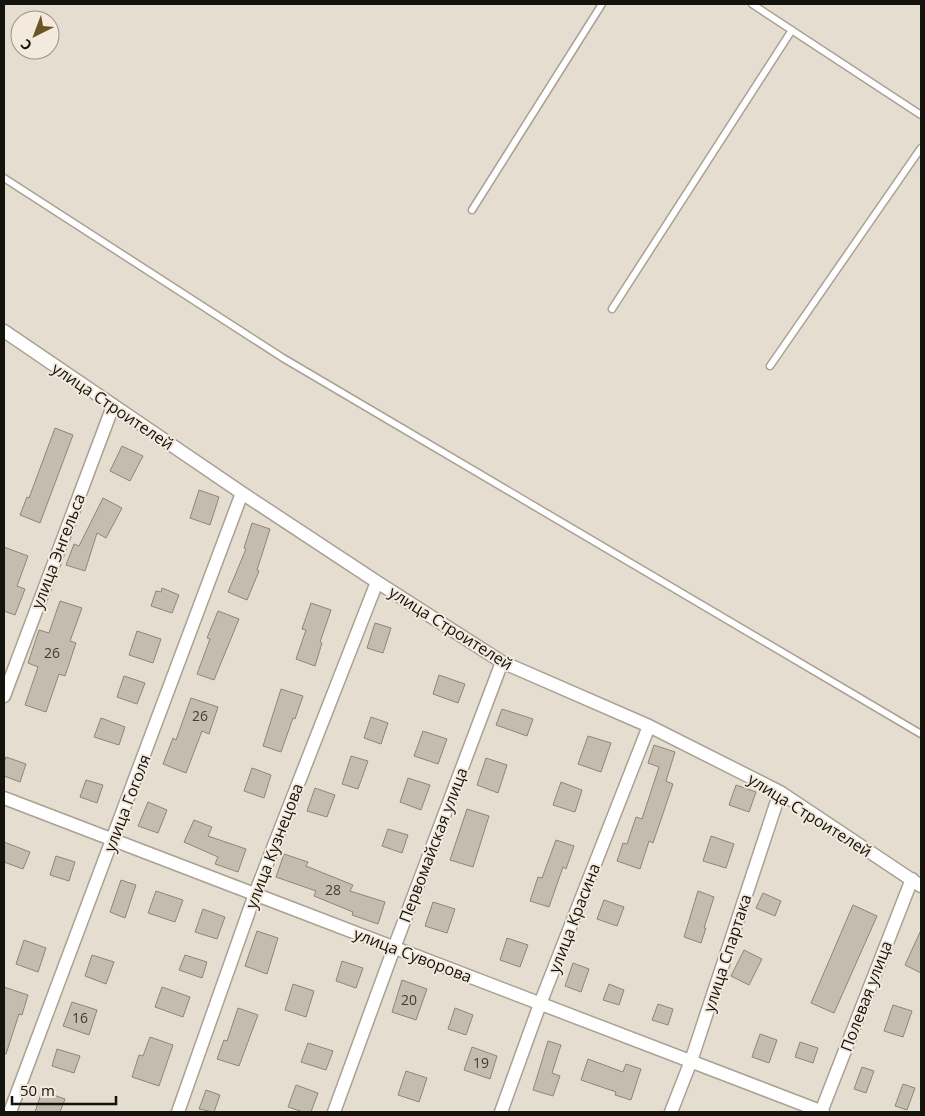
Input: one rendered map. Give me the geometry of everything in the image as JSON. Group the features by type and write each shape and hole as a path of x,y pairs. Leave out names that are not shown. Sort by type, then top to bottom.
{"street":[{"name":"улица Строителей","path":"4,331 242,493 502,662 649,726 780,792 916,883"},
{"name":"улица Энгельса","path":"4,696 112,406"},
{"name":"улица Гоголя","path":"10,1112 242,493"},
{"name":"улица Кузнецова","path":"178,1112 255,894 377,582"},
{"name":"Первомайская улица","path":"334,1112 502,662"},
{"name":"улица Красина","path":"501,1112 540,1004 649,726"},
{"name":"улица Спартака","path":"671,1112 691,1061 780,792"},
{"name":"улица Суворова","path":"4,798 822,1112"},
{"name":"Полевая улица","path":"822,1112 916,883"}],"lane":[{"path":"472,210 602,4"},
{"path":"752,4 921,115"},
{"path":"612,309 792,30"},
{"path":"770,366 921,148"},
{"path":"4,178 283,358 921,734"}],"building":[{"path":"55,428 73,435 40,523 20,515 27,497 29,498"},
{"path":"122,446 143,456 130,481 110,471"},
{"path":"199,490 219,497 210,525 190,518"},
{"path":"103,498 122,508 106,538 97,533 85,571 66,565 74,544 79,546"},
{"path":"252,523 270,529 257,570 259,571 247,600 228,592 246,549 244,548"},
{"path":"4,547 28,556 17,586 25,589 15,615 4,611"},
{"path":"162,588 179,595 172,613 151,606 156,591 161,592"},
{"path":"60,601 82,608 70,641 76,643 65,676 59,674 46,712 25,705 38,667 28,663 39,630 49,633"},
{"path":"311,603 331,610 320,642 322,643 315,666 296,659 306,630 302,629"},
{"path":"218,611 239,619 214,680 197,674 210,639 207,638"},
{"path":"375,623 391,628 383,653 367,648"},
{"path":"137,631 161,639 153,663 129,655"},
{"path":"439,675 465,684 458,703 433,694"},
{"path":"124,676 145,683 137,704 117,697"},
{"path":"281,689 303,696 281,752 263,746"},
{"path":"191,698 218,707 209,734 202,731 186,773 163,764 173,738 176,740"},
{"path":"502,709 533,719 527,736 496,725"},
{"path":"371,717 388,723 381,744 364,738"},
{"path":"101,718 125,727 119,745 94,737"},
{"path":"423,731 447,739 438,764 414,756"},
{"path":"588,736 611,743 601,772 578,764"},
{"path":"654,745 675,752 666,781 673,784 653,843 649,841 640,869 617,861 623,843 627,844 636,817 642,819 659,767 648,763"},
{"path":"351,756 368,761 358,789 342,784"},
{"path":"6,757 26,764 20,782 4,776"},
{"path":"486,758 507,765 498,793 477,785"},
{"path":"252,768 271,775 264,798 244,791"},
{"path":"408,778 430,785 421,810 400,802"},
{"path":"86,780 103,785 97,803 80,797"},
{"path":"561,782 582,790 575,812 553,805"},
{"path":"736,785 756,792 749,812 729,805"},
{"path":"315,788 335,795 327,817 307,811"},
{"path":"148,802 167,810 158,833 138,826"},
{"path":"467,809 489,816 473,867 450,860"},
{"path":"194,820 212,827 208,836 246,849 238,872 215,864 218,857 184,842"},
{"path":"388,829 408,835 402,853 382,846"},
{"path":"711,836 734,844 726,868 703,861"},
{"path":"556,840 574,846 566,869 563,867 549,907 530,901 538,877 542,878"},
{"path":"4,842 30,852 23,869 4,862"},
{"path":"284,854 308,862 306,866 353,885 350,891 385,902 378,924 352,915 353,912 314,896 316,891 276,877"},
{"path":"56,856 75,862 69,881 50,875"},
{"path":"121,880 136,885 125,918 110,912"},
{"path":"156,891 183,900 175,922 148,913"},
{"path":"698,891 714,897 701,943 684,937"},
{"path":"763,893 781,901 775,916 756,908"},
{"path":"604,900 624,907 617,926 597,919"},
{"path":"433,902 455,909 447,933 425,926"},
{"path":"853,905 877,916 834,1013 811,1003"},
{"path":"203,909 225,917 217,939 195,932"},
{"path":"921,930 921,973 905,965"},
{"path":"257,931 278,938 267,974 245,966"},
{"path":"507,938 528,945 520,967 500,960"},
{"path":"24,940 46,948 38,972 16,964"},
{"path":"744,950 762,959 749,985 731,976"},
{"path":"92,955 114,962 106,984 85,976"},
{"path":"185,955 207,962 202,978 179,970"},
{"path":"342,961 363,968 356,988 336,981"},
{"path":"573,963 589,969 581,992 565,986"},
{"path":"402,980 427,989 416,1020 392,1012"},
{"path":"293,984 314,991 306,1017 285,1010"},
{"path":"609,984 624,990 619,1005 603,1000"},
{"path":"4,987 28,995 22,1015 19,1014 6,1054 4,1054"},
{"path":"162,987 190,997 183,1017 155,1007"},
{"path":"72,1002 97,1010 89,1035 63,1026"},
{"path":"658,1004 673,1009 668,1025 652,1020"},
{"path":"893,1005 912,1011 903,1037 884,1031"},
{"path":"238,1008 258,1015 239,1066 217,1059 224,1040 227,1041"},
{"path":"455,1008 473,1015 466,1035 448,1029"},
{"path":"760,1034 777,1040 769,1063 752,1057"},
{"path":"150,1037 173,1045 159,1086 132,1077 139,1055 143,1056"},
{"path":"548,1041 561,1045 552,1073 560,1076 553,1096 533,1090"},
{"path":"800,1042 818,1048 813,1063 795,1057"},
{"path":"308,1043 333,1051 326,1070 301,1062"},
{"path":"472,1047 497,1056 490,1079 464,1070"},
{"path":"57,1049 80,1056 74,1073 52,1066"},
{"path":"588,1059 623,1072 626,1064 641,1069 631,1100 615,1095 616,1092 581,1080"},
{"path":"862,1067 874,1071 866,1093 854,1089"},
{"path":"406,1071 427,1078 419,1102 398,1095"},
{"path":"903,1084 915,1088 907,1110 895,1106"},
{"path":"296,1085 318,1093 311,1112 303,1112 288,1107"},
{"path":"206,1090 220,1095 214,1112 199,1109"},
{"path":"42,1091 65,1099 60,1112 35,1112"}]}
